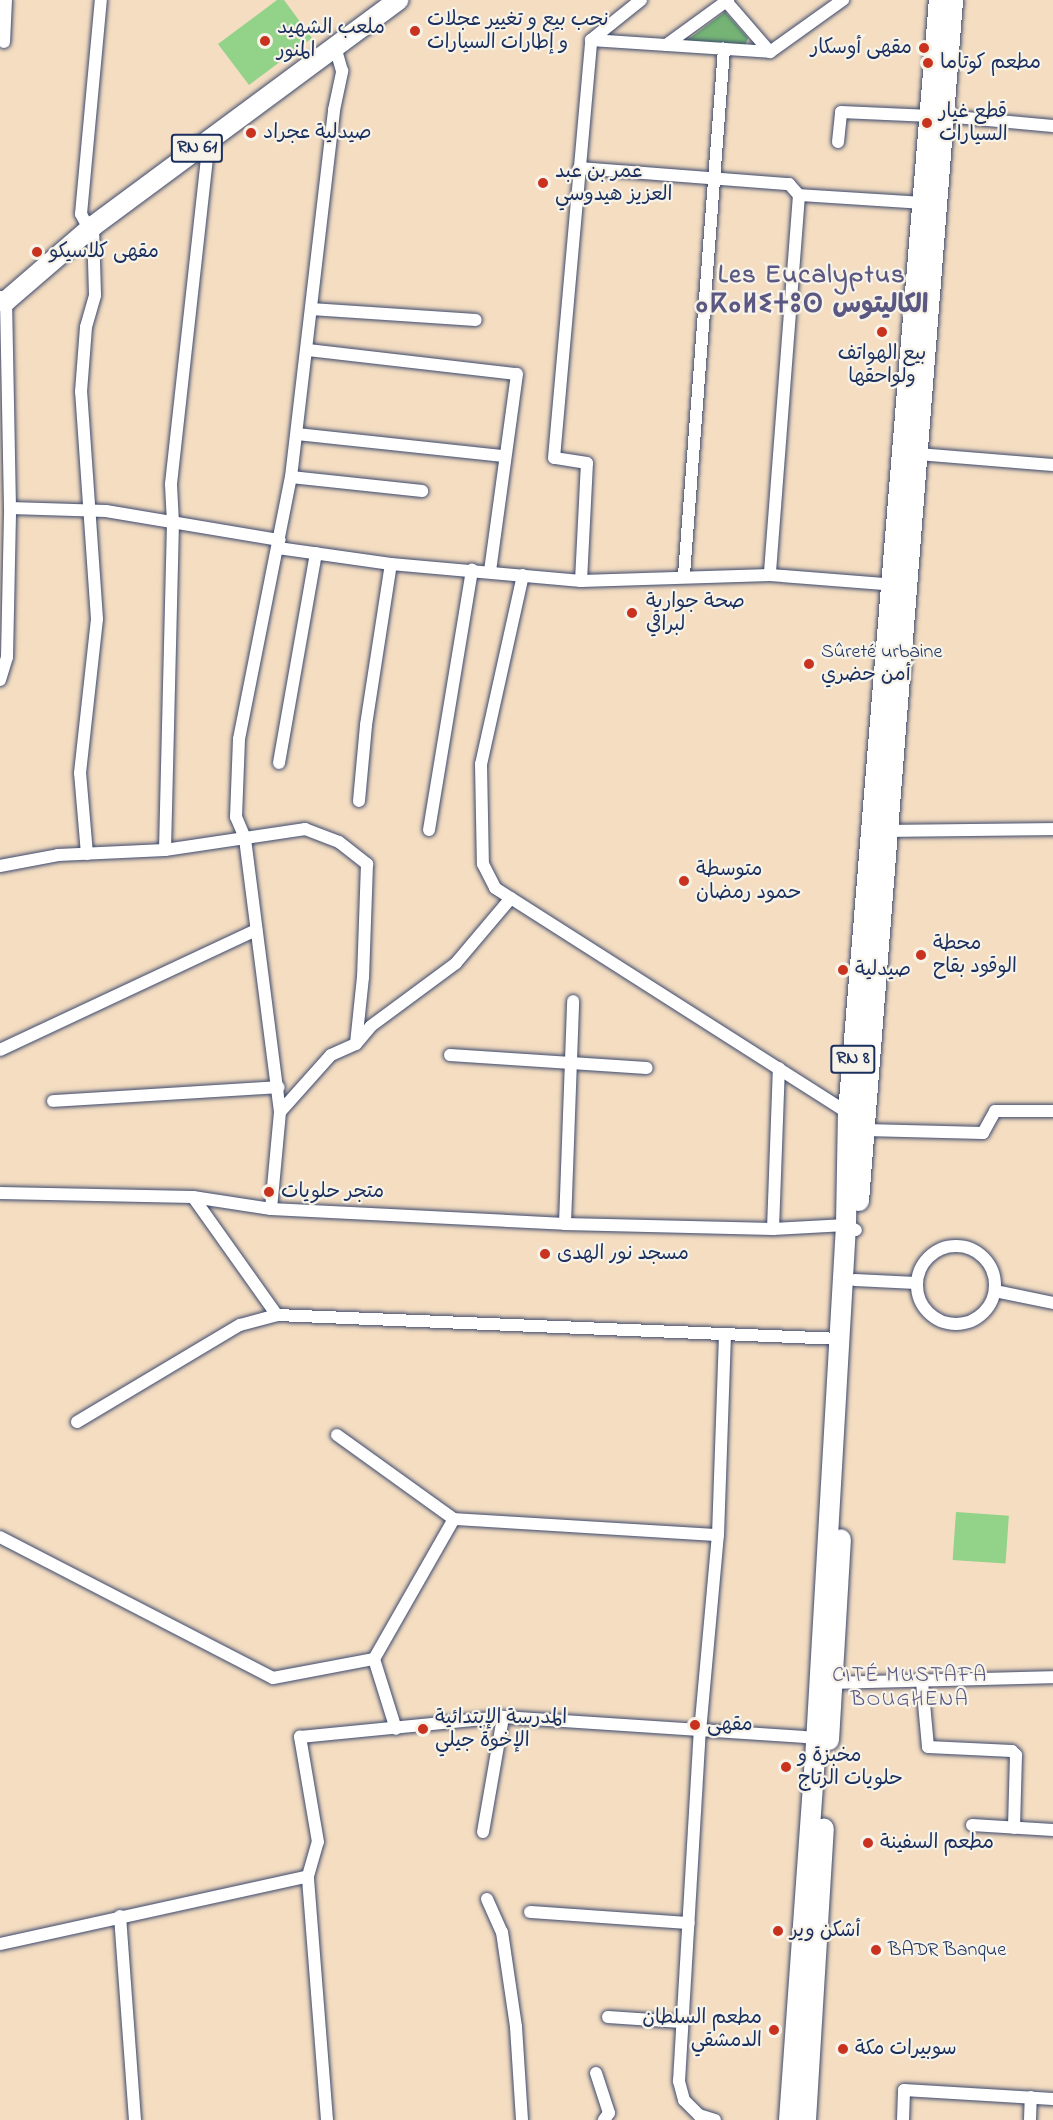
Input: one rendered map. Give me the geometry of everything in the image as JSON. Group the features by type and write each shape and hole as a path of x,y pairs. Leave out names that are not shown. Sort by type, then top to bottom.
{"main road":[{"name":"RN 61","path":"3,301 91,227 398,0"},
{"name":"RN 8","path":"789,2120 816,1738 826,1683 855,1280 851,1228 848,1113 901,585 918,454 938,116 939,0"},
{"name":"RN 8","path":"806,2120 840,1340 851,1228 865,1130 888,831 922,202 938,116 953,0"}],"street":[{"path":"4,42 6,0"},
{"path":"87,854 80,774 97,619 81,392 86,327 94,295 91,227 81,214 101,0"},
{"path":"581,581 587,463 554,458 591,40 641,0"},
{"path":"666,45 727,0 770,52"},
{"path":"591,40 770,52 843,0"},
{"path":"271,1209 280,1112 279,1087 245,838 236,817 239,739 279,544 297,434 334,110 342,71 335,47"},
{"path":"684,575 724,49"},
{"path":"838,142 841,112 938,116 1053,126"},
{"path":"165,850 174,435 209,139"},
{"path":"579,168 789,184 799,195 922,202"},
{"path":"770,575 799,195"},
{"path":"0,680 7,657 10,508 3,301"},
{"path":"311,309 476,320"},
{"path":"308,350 517,374 489,571"},
{"path":"297,434 504,456"},
{"path":"918,454 1053,465"},
{"path":"291,477 422,490"},
{"path":"10,508 88,511 173,523 279,544 316,554 391,564 581,581 684,575 770,575 901,585"},
{"path":"279,763 316,554"},
{"path":"359,801 366,725 391,564"},
{"path":"429,830 472,570"},
{"path":"523,575 481,764 483,864 495,888 848,1113"},
{"path":"0,866 58,855 165,850 305,829 339,842 367,864 363,977 356,1044"},
{"path":"888,831 1053,829"},
{"path":"280,1112 331,1056 356,1044 371,1026 456,963 511,898"},
{"path":"0,1050 256,930"},
{"path":"565,1224 573,1001"},
{"path":"450,1055 572,1061 647,1068"},
{"path":"773,1229 779,1068"},
{"path":"53,1101 279,1087"},
{"path":"865,1130 983,1133 995,1111 1053,1111"},
{"path":"0,1193 193,1197 271,1209 565,1224 773,1229 851,1228"},
{"path":"193,1197 277,1315"},
{"path":"953,1246 980,1253 990,1264 996,1291 986,1311 975,1320 949,1324 924,1309 916,1282 928,1257 953,1246"},
{"path":"855,1280 916,1282"},
{"path":"996,1291 1053,1303"},
{"path":"77,1422 240,1325 277,1315 840,1340"},
{"path":"715,2120 699,2115 684,2100 679,2080 700,1732 718,1534 725,1334"},
{"path":"337,1435 454,1519 718,1534"},
{"path":"396,1729 374,1659 454,1519"},
{"path":"0,1537 195,1634 273,1678 374,1659"},
{"path":"826,1683 1053,1677"},
{"path":"922,1682 927,1747 1012,1751 1016,1755 1014,1828"},
{"path":"483,1832 503,1717"},
{"path":"327,2120 308,1876 318,1842 300,1737 503,1717 816,1738"},
{"path":"972,1825 1053,1830"},
{"path":"0,1944 308,1876"},
{"path":"487,1899 502,1932 516,2027 522,2120"},
{"path":"530,1912 688,1923"},
{"path":"120,1916 135,2120"},
{"path":"608,2017 682,2022"},
{"path":"596,2073 609,2113 604,2120"},
{"path":"903,2120 904,2090 1053,2099"},
{"path":"1030,2120 1031,2097"}],"green space":[{"name":"ملعب الشهيد المنور","path":"277,0 284,0 312,38 249,85 218,44"},
{"path":"725,12 748,38 745,46 686,41"},
{"path":"956,1512 1009,1516 1006,1564 953,1560"}],"place":[{"name":"نحب بيع و تغيير عجلات و إطارات السيارات","path":"415,31"},
{"name":"ملعب الشهيد المنور","path":"265,41"},
{"name":"مقهى أوسكار","path":"924,48"},
{"name":"مطعم كوتاما","path":"928,63"},
{"name":"قطع غيار السيارات","path":"927,123"},
{"name":"صيدلية عجراد","path":"251,133"},
{"name":"عمر بن عبد العزيز هيدوسي","path":"543,183"},
{"name":"مقهى كلاسيكو","path":"37,252"},
{"name":"بيع الهواتف ولواحقها","path":"882,332"},
{"name":"صحة جوارية لبراقي","path":"632,613"},
{"name":"Sûreté urbaine أمن حضري","path":"809,664"},
{"name":"متوسطة حمود رمضان","path":"684,881"},
{"name":"محطة الوقود بقاح","path":"921,955"},
{"name":"صيدلية","path":"843,970"},
{"name":"متجر حلويات","path":"269,1192"},
{"name":"مسجد نور الهدى","path":"545,1254"},
{"name":"مقهى","path":"695,1725"},
{"name":"المدرسة الإبتدائية الإخوة جيلي","path":"423,1729"},
{"name":"مخبزة و حلويات الرتاج","path":"786,1767"},
{"name":"مطعم السفينة","path":"868,1843"},
{"name":"أشكن وير","path":"778,1931"},
{"name":"BADR Banque","path":"876,1950"},
{"name":"مطعم السلطان الدمشقي","path":"774,2030"},
{"name":"سوبيرات مكة","path":"843,2049"}],"district":[{"name":"Les Eucalyptus ⴰⴽⴰⵍⵉⵜⵓⵙ الكاليتوس","path":"812,292"},
{"name":"CITÉ MUSTAFA BOUGHENA","path":"910,1688"}]}
